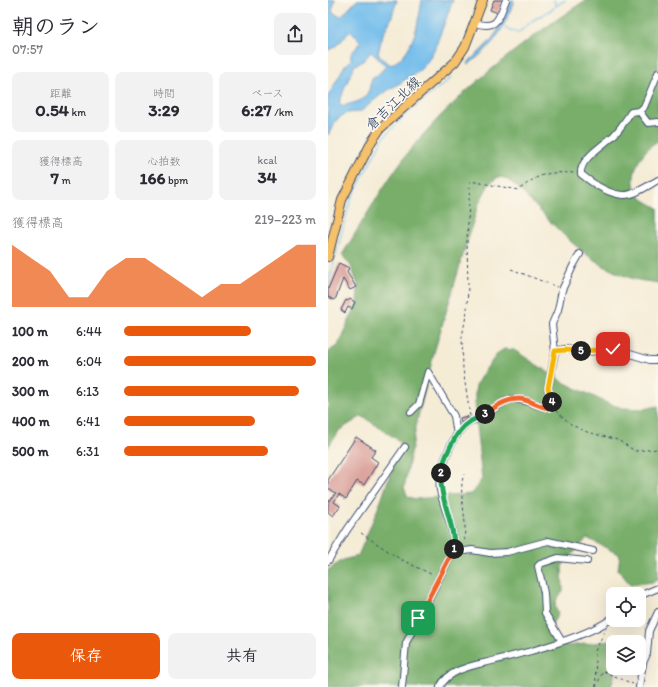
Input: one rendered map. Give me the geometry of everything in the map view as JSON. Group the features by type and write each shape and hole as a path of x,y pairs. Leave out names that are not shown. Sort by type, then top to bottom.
{"main road":[{"name":"倉吉江北線","path":"328,257 342,200 372,141 381,128 455,62 465,47 483,0"}],"street":[{"path":"474,23 488,26 493,25 498,19 506,0"},
{"path":"658,73 651,85 647,103 639,111 631,112 614,135 586,159 581,167 581,173 595,184 624,196 658,180"},
{"path":"639,111 648,123 658,122"},
{"path":"402,687 406,643 454,553 454,532 440,485 443,464 457,437 467,423 479,418 510,400 524,399 544,407 550,407 552,403 548,388 555,351 552,324 572,266 580,254"},
{"path":"555,351 565,350 587,352 613,349 650,360 658,360"},
{"path":"411,412 419,404 428,372 454,416 457,437"},
{"path":"328,561 347,530 405,447"},
{"path":"454,553 472,550 490,553 507,552 540,542 552,541 574,548 593,551"},
{"path":"562,640 544,613 544,593 538,566 558,558 587,561"},
{"path":"646,593 658,588"},
{"path":"637,686 647,654 649,631 658,612"},
{"path":"440,687 448,677 471,666 533,650 575,637 606,622"}],"path":[{"path":"470,420 463,369 462,337 467,310 467,242 470,181 519,190 534,178 550,172 581,173"},
{"path":"511,269 563,289"},
{"path":"550,407 572,426 587,432 618,440 635,451 658,449"},
{"path":"454,553 462,544 464,531 461,487 464,474"},
{"path":"361,533 400,559 440,578"},
{"path":"596,687 595,651 607,627"},
{"path":"596,687 603,670 637,686"}],"green space":[{"path":"586,0 658,0 658,141 646,150 641,157 635,172 634,180 638,194 658,208 658,283 631,278 598,262 568,239 516,186 505,178 498,177 489,184 478,205 435,349 418,417 404,488 408,497 416,499 471,494 482,479 475,416 475,391 477,383 498,353 504,349 514,350 563,382 607,403 622,408 644,409 658,406 658,580 631,585 618,570 620,555 587,538 562,566 563,592 558,597 555,604 558,614 546,634 568,646 606,641 606,675 614,675 611,687 328,687 328,570 343,560 358,556 381,501 401,442 362,416 338,431 328,447 328,352 337,346 357,304 358,285 351,266 342,255 379,194 421,137 478,81 499,63 564,14"}],"water":[{"path":"328,0 335,0 332,12 341,17 357,0 397,0 391,19 382,36 378,54 391,65 399,60 405,53 414,37 422,0 453,0 435,48 427,62 418,72 382,94 360,112 347,113 338,118 328,135 328,96 345,66 351,60 351,54 361,42 350,31 336,47 328,50","holes":["371,52 386,66 376,77 372,78 369,90 365,97 357,102 341,106 339,104 355,65 362,62"]},
{"path":"511,0 514,0 510,11 497,36 485,51 468,65 467,63 490,42 495,35 503,21"}],"building":[{"path":"494,0 503,0 498,13 490,10"},
{"path":"339,263 349,268 347,272 356,287 350,290 343,279 335,300 328,297 328,289"},
{"path":"350,299 355,302 352,309 348,307 345,313 341,310 346,300 348,301"},
{"path":"467,416 467,419 461,423 460,418"},
{"path":"356,437 376,450 371,457 378,462 364,485 357,481 346,499 339,494 334,502 340,506 333,516 328,512 328,500 330,501 336,493 328,488 328,480"}],"waterway":[{"path":"554,0 556,6 565,0"},
{"path":"505,28 518,33 532,21 554,8"},
{"path":"328,284 350,201 383,138 407,113 451,78"}],"route":[{"path":"418,618 437,585 454,549 454,532 440,491 440,485 441,472 446,456 462,429 472,420 479,418 503,403 516,398 524,399 544,407 549,408 552,406 548,388 555,351 565,350 587,352 613,349"}]}
